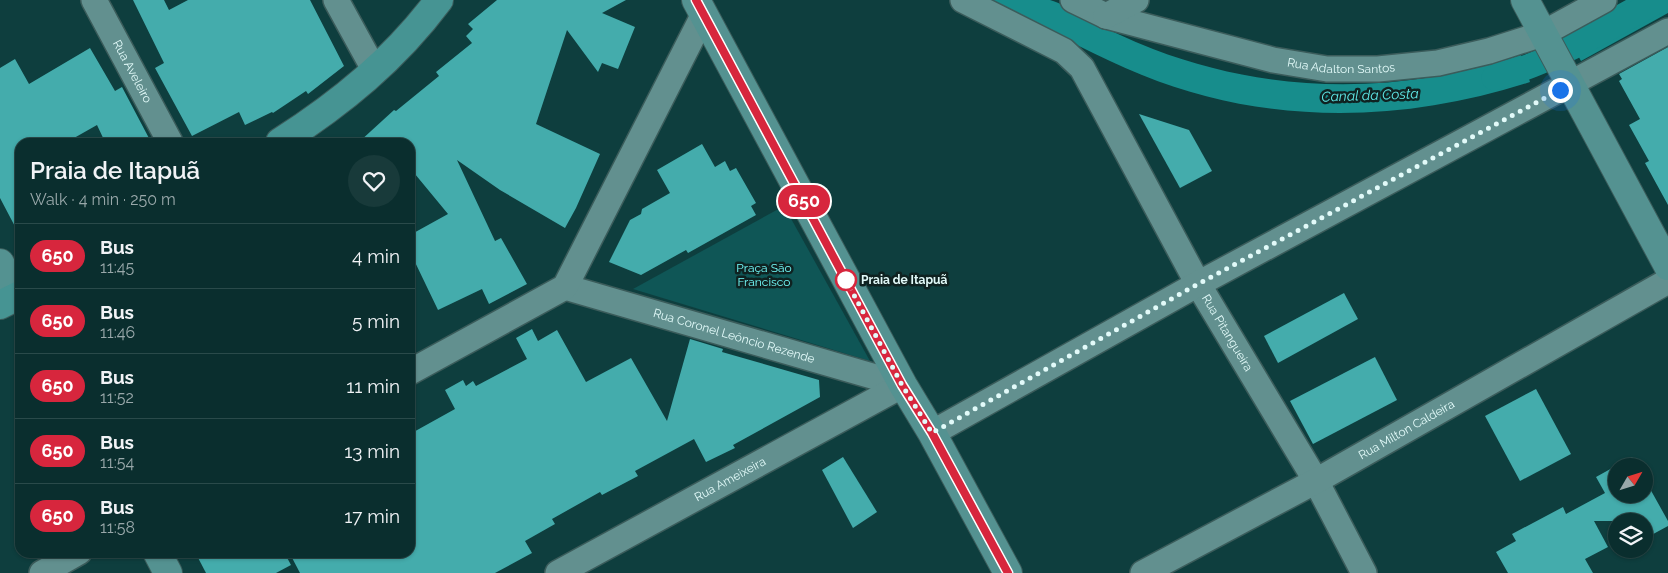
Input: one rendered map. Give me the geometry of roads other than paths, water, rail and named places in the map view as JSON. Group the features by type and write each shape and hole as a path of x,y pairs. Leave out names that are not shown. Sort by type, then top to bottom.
{"main road":[{"path":"286,138 332,107 375,71 401,46 439,0"},
{"path":"1525,0 1668,266"},
{"path":"700,7 902,385 932,433 1008,573"},
{"path":"0,263 14,299"},
{"path":"160,558 168,573"}],"street":[{"name":"Rua Aveleiro","path":"94,0 168,138"},
{"path":"336,0 375,71"},
{"name":"Rua Pitangueira","path":"963,0 1064,51 1079,65 1198,284 1316,481 1364,573"},
{"name":"Rua Adalton Santos","path":"1073,0 1106,16 1273,60 1327,69 1378,69 1438,63 1544,38 1604,0"},
{"path":"1106,16 1136,0"},
{"path":"415,369 565,287 700,7"},
{"path":"932,433 1566,79 1668,31"},
{"name":"Rua Milton Caldeira","path":"1143,573 1316,481 1668,281"},
{"name":"Rua Coronel Leôncio Rezende","path":"565,287 902,385"},
{"name":"Rua Ameixeira","path":"558,573 902,385"},
{"path":"42,573 68,558"}],"water":[{"path":"990,0 1054,1 1084,18 1153,49 1198,64 1244,75 1290,82 1383,83 1475,68 1521,55 1530,82 1482,96 1434,105 1385,111 1336,113 1286,110 1238,103 1189,92 1142,75 1084,49"},
{"path":"1626,0 1668,0 1668,13 1581,61 1566,33"}],"waterway":[{"name":"Canal da Costa","path":"1494,78 1558,54 1659,0"}],"place":[{"name":"Praia de Itapuã","path":"846,280"}],"park label":[{"name":"Praça São Francisco","path":"764,275"}]}
